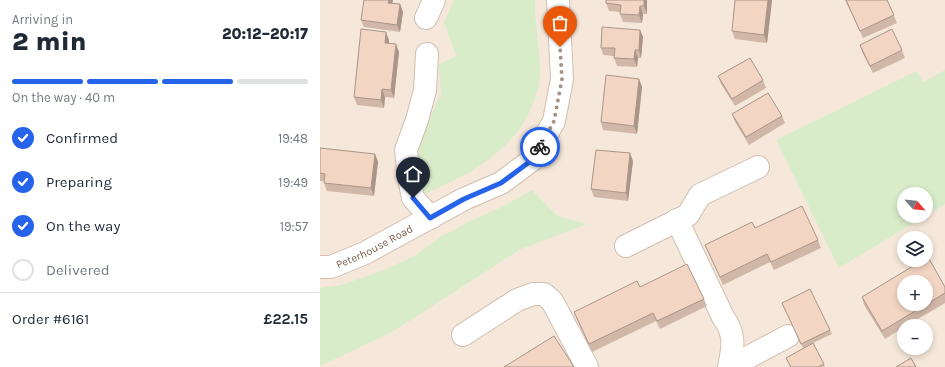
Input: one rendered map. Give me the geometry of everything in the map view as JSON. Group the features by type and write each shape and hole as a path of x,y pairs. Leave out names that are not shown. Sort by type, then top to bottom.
{"street":[{"name":"Peterhouse Road","path":"320,267 331,267 365,253 464,199 501,183 532,160 554,121 562,79 558,0"},
{"path":"426,54 425,90 406,150 413,198 430,218"},
{"path":"626,246 688,215 700,196 758,167"},
{"path":"677,220 724,317 730,326 733,345 729,367"},
{"path":"463,334 518,300 532,294 544,294 552,301 586,367"},
{"path":"729,367 788,336"}],"shaded area":[{"path":"320,0 945,0 945,367 320,367"}],"green space":[{"path":"454,0 535,0 540,64 539,85 525,120 515,135 503,148 473,170 424,194 418,148 441,92 438,65 456,56 444,22"},
{"path":"945,70 945,204 933,211 933,187 897,187 897,223 913,223 900,231 897,231 897,233 839,268 776,140 917,71 923,82"},
{"path":"532,190 557,216 587,224 521,249 392,332 320,366 320,288 341,285 382,271 414,256 441,237 468,222 502,207"}],"building":[{"path":"364,0 389,0 388,3 400,4 397,25 361,20"},
{"path":"606,0 644,0 644,6 640,6 639,15 620,14 621,5 606,3"},
{"path":"735,0 768,0 764,35 732,31"},
{"path":"846,0 887,0 894,15 860,31"},
{"path":"602,27 640,30 639,50 635,50 634,59 614,58 615,48 601,48"},
{"path":"361,29 386,32 385,43 396,44 391,90 382,89 381,100 354,97"},
{"path":"892,29 902,50 870,66 860,45"},
{"path":"750,58 763,80 732,99 718,76"},
{"path":"606,75 639,79 634,126 601,122"},
{"path":"768,93 782,116 746,137 732,114"},
{"path":"320,148 375,154 371,188 324,183 325,174 320,173"},
{"path":"596,150 630,153 626,193 591,189"},
{"path":"802,206 818,240 771,262 767,254 720,277 705,245 752,222 755,228"},
{"path":"687,264 704,299 657,321 653,313 589,344 574,312 637,281 640,287"},
{"path":"933,266 945,287 945,293 933,300 933,275 898,275 911,267"},
{"path":"897,276 897,311 915,311 902,319 897,319 897,322 882,331 862,297"},
{"path":"810,289 830,330 801,344 782,303"},
{"path":"554,336 574,367 504,367"},
{"path":"813,343 824,364 818,367 791,367 786,358"},
{"path":"911,358 916,367 896,367"}],"way so far":[{"path":"540,147 554,121 562,79 560,47"}],"route":[{"path":"413,198 430,218 464,199 501,183 532,160 540,147"}]}
